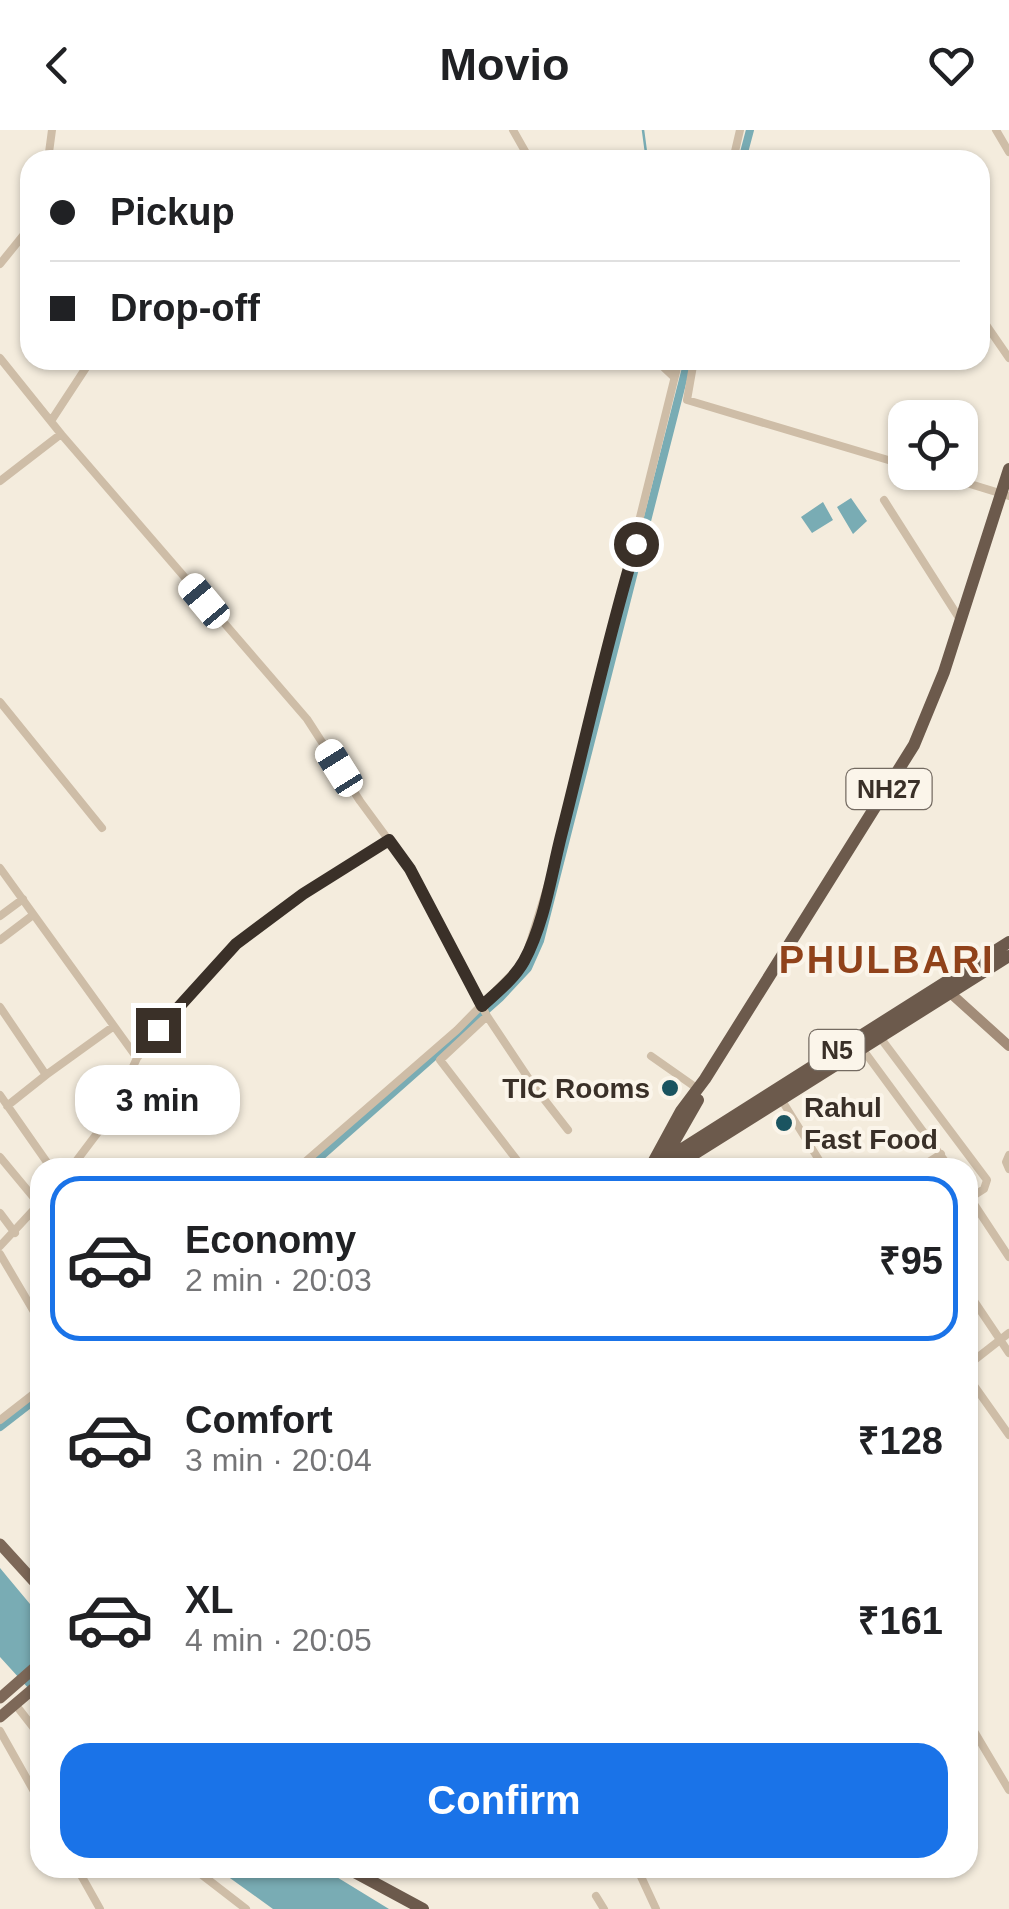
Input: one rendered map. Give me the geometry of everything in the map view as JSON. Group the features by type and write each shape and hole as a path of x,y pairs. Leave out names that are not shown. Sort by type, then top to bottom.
{"highway":[{"name":"NH27","path":"657,1158 903,765 930,711 1006,495 1009,469"},
{"name":"N5","path":"960,980 1009,942"},
{"name":"N5","path":"673,1158 705,1132 946,988 1009,956"},
{"name":"N5","path":"676,1158 879,1036 946,988"},
{"name":"NH27","path":"669,1158 701,1086"},
{"path":"690,1113 696,1126 705,1132"},
{"path":"365,1878 422,1909"}],"main road":[{"path":"960,980 974,1011"},
{"path":"946,988 1009,1046"},
{"path":"0,1544 30,1577"},
{"path":"6,1689 30,1670"},
{"path":"0,1717 30,1692"}],"street":[{"path":"996,130 1009,152"},
{"path":"0,264 20,239"},
{"path":"990,330 1009,358"},
{"path":"0,358 60,434 306,719 410,869 488,1016 568,1130"},
{"path":"51,421 84,370"},
{"path":"667,370 674,377"},
{"path":"309,1158 482,1006 524,962 598,693 676,370"},
{"path":"692,370 686,399 888,459"},
{"path":"0,481 60,434"},
{"path":"978,486 1006,495"},
{"path":"884,500 961,621"},
{"path":"0,702 102,828"},
{"path":"80,1158 111,1115 138,1058 236,944 303,894 389,840"},
{"path":"0,868 138,1058"},
{"path":"0,916 23,899"},
{"path":"0,940 34,915"},
{"path":"0,1007 46,1075"},
{"path":"488,1016 441,1062 514,1158"},
{"path":"7,1106 114,1026"},
{"path":"879,1036 970,1158"},
{"path":"861,1047 944,1158"},
{"path":"652,1056 701,1086"},
{"path":"0,1095 44,1158"},
{"path":"780,1098 818,1158"},
{"path":"935,1158 941,1154"},
{"path":"1009,1155 1009,1169"},
{"path":"0,1158 30,1192"},
{"path":"978,1168 987,1180 987,1186 978,1192"},
{"path":"978,1210 1009,1257"},
{"path":"0,1214 16,1233"},
{"path":"30,1216 0,1250 30,1304"},
{"path":"978,1307 1009,1353"},
{"path":"978,1357 1009,1333"},
{"path":"978,1391 1009,1435"},
{"path":"0,1420 30,1397"},
{"path":"19,1701 30,1719"},
{"path":"0,1731 30,1784"},
{"path":"978,1738 1009,1790"},
{"path":"83,1878 100,1909"},
{"path":"206,1878 246,1909"},
{"path":"642,1878 656,1909"},
{"path":"596,1896 604,1909"}],"water":[{"path":"851,498 867,521 853,534 837,507"},
{"path":"823,502 833,520 812,533 801,517"},
{"path":"0,1568 30,1604 30,1690 0,1657"},
{"path":"230,1878 338,1878 389,1909 273,1909"}],"waterway":[{"path":"643,130 646,150"},
{"path":"745,150 750,130"},
{"path":"319,1158 500,998 528,968 540,941 685,370"},
{"path":"0,1427 30,1404"}],"place":[{"name":"TIC Rooms","path":"670,1088"},
{"name":"Rahul Fast Food","path":"784,1123"}],"district":[{"name":"PHULBARI","path":"887,960"}],"route":[{"path":"158,1030 236,944 303,894 389,840 410,869 482,1006 507,982 524,962 540,915 598,693 609,635 636,544"}]}
